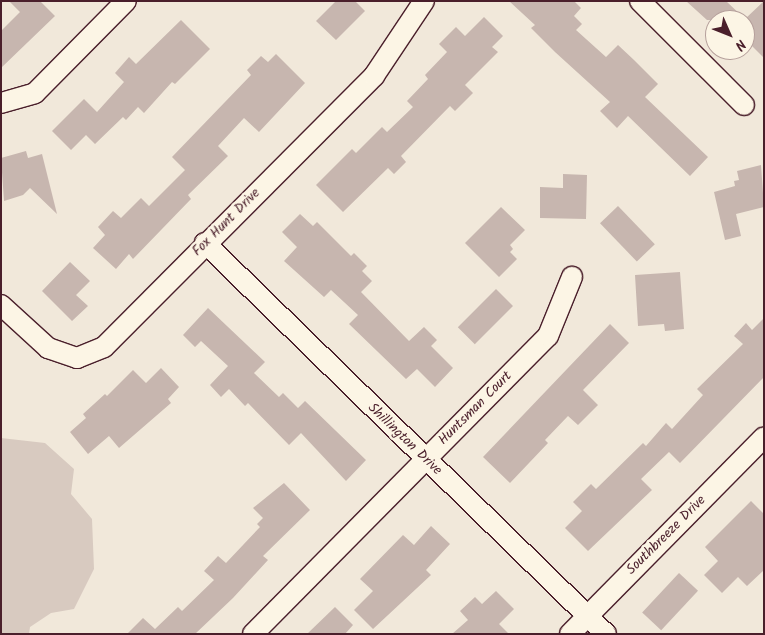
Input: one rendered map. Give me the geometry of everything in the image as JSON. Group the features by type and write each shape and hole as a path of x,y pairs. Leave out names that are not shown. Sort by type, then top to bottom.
{"street":[{"path":"1,103 35,93 126,1"},
{"name":"Fox Hunt Drive","path":"1,304 48,348 77,358 104,347 205,243 374,76 424,1"},
{"path":"640,1 744,104"},
{"name":"Shillington Drive","path":"205,243 606,634"},
{"name":"Huntsman Court","path":"253,634 424,458 548,336 572,277"},
{"name":"Southbreeze Drive","path":"570,634 764,436"}],"shaded area":[{"path":"1,438 45,443 74,469 71,494 92,519 94,569 74,609 51,613 30,627 29,634 1,634"}],"building":[{"path":"9,1 40,1 55,16 1,68 1,31 20,12"},
{"path":"336,1 355,1 365,11 336,40 316,21"},
{"path":"509,1 574,1 581,8 574,16 582,24 576,30 606,57 618,45 634,60 658,84 645,97 708,157 690,176 628,116 617,128 600,111 610,102 531,28 535,25"},
{"path":"686,1 726,1 736,10 705,10 705,18"},
{"path":"764,1 764,58 755,49 754,10"},
{"path":"484,17 503,36 492,47 498,52 465,85 473,93 455,111 450,106 401,156 406,162 394,174 388,168 343,212 316,185 352,149 356,153 382,127 387,132 413,107 407,101 428,79 425,75 447,52 439,44 456,27 465,36"},
{"path":"181,20 210,49 175,84 172,82 144,113 138,107 126,120 123,117 95,144 86,135 71,150 52,131 84,99 97,112 124,82 115,73 129,57 136,64"},
{"path":"276,54 305,83 259,132 244,118 218,146 228,156 188,195 191,199 133,259 129,254 116,269 93,248 105,235 98,227 113,211 121,218 141,198 149,206 185,170 172,157 251,75 247,70 261,56 268,62"},
{"path":"26,151 28,158 42,154 57,214 30,188 23,195 4,201 1,158"},
{"path":"761,165 764,207 736,214 741,236 725,240 714,192 735,186 734,181 739,180 737,171"},
{"path":"563,174 587,175 586,219 540,218 540,187 563,188"},
{"path":"618,206 655,244 637,261 600,223"},
{"path":"501,207 525,230 510,245 513,249 510,252 517,259 499,277 465,243"},
{"path":"300,214 313,226 317,222 351,256 354,253 367,266 362,271 372,281 361,292 409,341 424,327 437,340 431,346 453,368 435,387 417,369 406,379 349,324 358,315 331,290 324,297 284,261 297,247 282,232"},
{"path":"70,262 90,281 76,295 88,306 72,321 42,291"},
{"path":"680,272 684,329 665,331 664,324 638,326 635,275"},
{"path":"496,289 513,306 475,344 458,327"},
{"path":"208,308 265,362 254,373 279,397 283,393 298,408 305,401 366,460 346,481 301,433 289,445 248,403 245,406 229,389 221,397 210,385 228,366 201,341 195,347 183,335"},
{"path":"764,318 764,377 680,463 669,452 641,479 652,490 588,551 565,528 582,511 573,502 591,484 596,489 643,443 646,446 666,423 672,429 703,395 697,389 743,344 734,336 746,323 752,330"},
{"path":"610,324 629,343 583,390 598,405 578,425 568,416 545,440 548,443 510,483 483,457"},
{"path":"161,368 179,387 168,399 171,403 119,448 109,436 88,454 70,432 86,418 83,414 105,394 107,396 133,370 146,383"},
{"path":"284,483 310,510 263,556 268,560 233,598 195,634 127,634 143,618 155,629 178,607 182,611 214,580 204,571 218,556 226,563 260,527 257,524 263,518 253,508"},
{"path":"751,501 764,514 764,570 747,586 738,577 722,593 704,575 718,561 705,547"},
{"path":"431,526 450,544 426,570 431,575 373,629 354,610 373,591 360,579 403,535 414,545"},
{"path":"679,573 698,591 661,630 642,612"},
{"path":"496,591 514,609 499,624 509,634 452,634 468,620 460,611 475,597 482,604"},
{"path":"335,607 353,625 345,634 307,634"}]}
